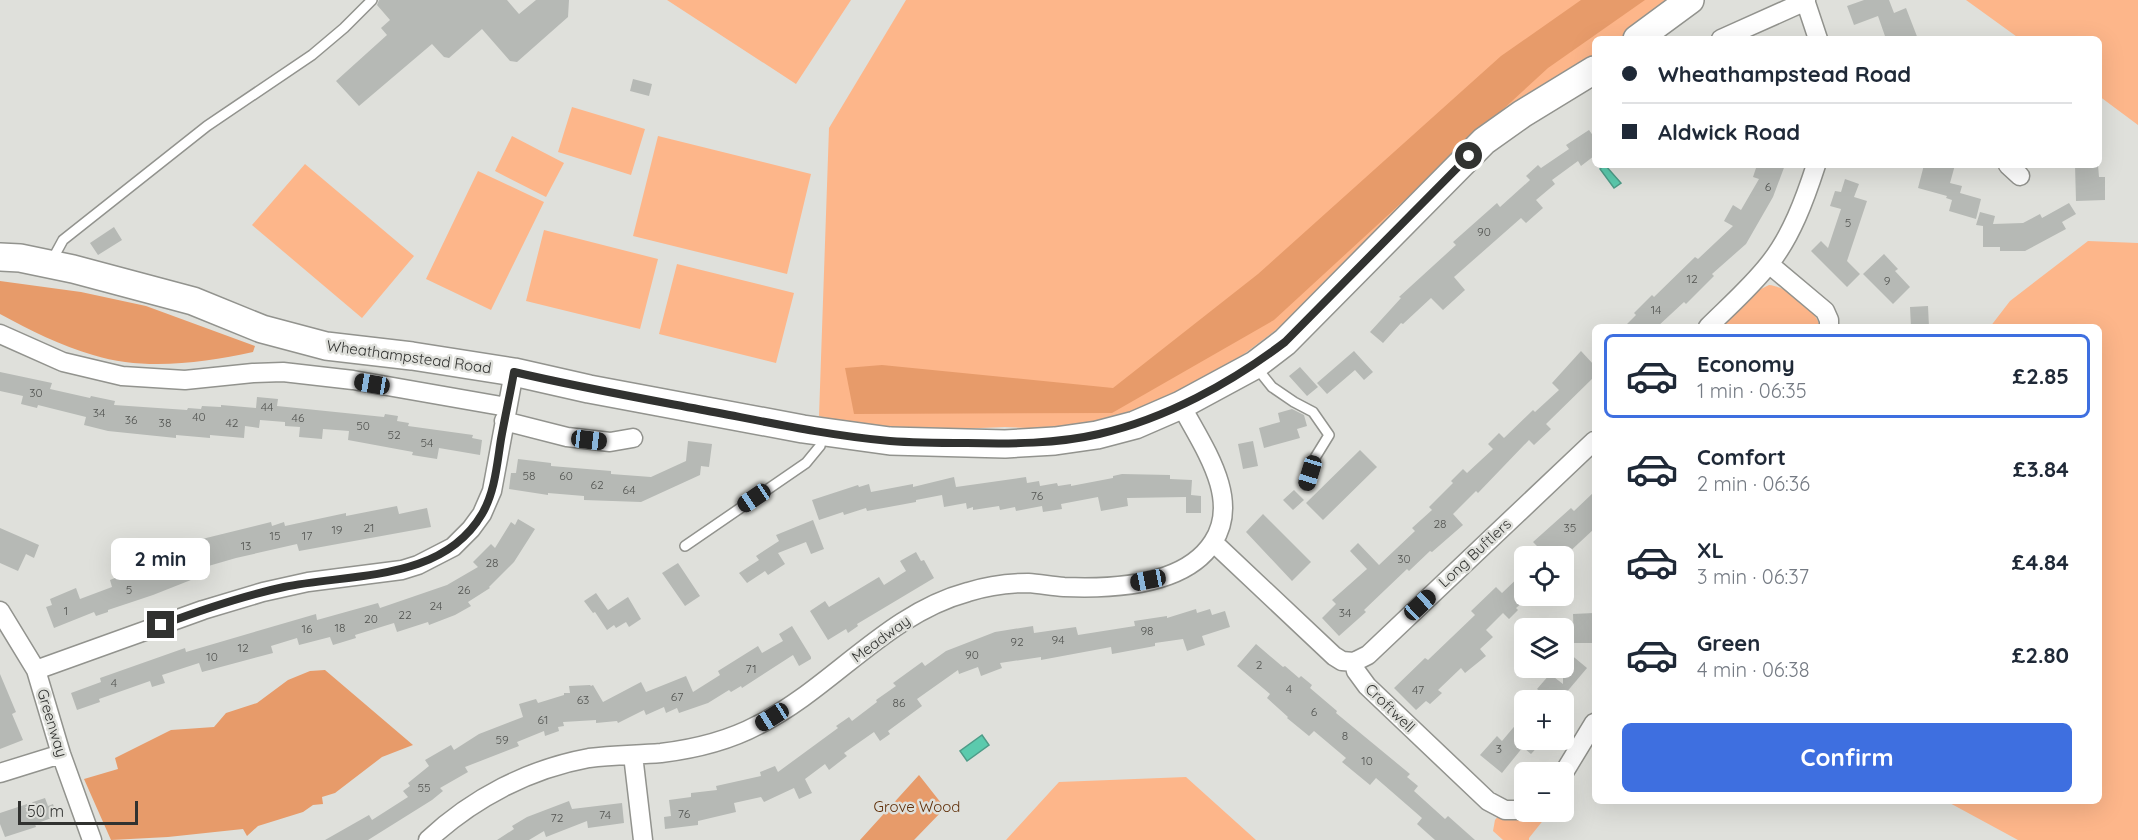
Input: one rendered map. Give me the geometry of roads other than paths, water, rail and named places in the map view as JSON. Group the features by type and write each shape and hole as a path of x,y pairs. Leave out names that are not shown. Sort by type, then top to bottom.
{"street":[{"path":"1641,36 1690,0"},
{"path":"1728,36 1806,1 1817,36"},
{"name":"Wheathampstead Road","path":"0,257 50,264 192,301 262,329 326,346 412,356 514,372 589,389 824,432 890,441 1005,444 1055,441 1097,435 1135,425 1181,405 1255,365 1285,342 1484,141 1522,114 1592,71"},
{"path":"1711,324 1769,264 1797,213 1815,168"},
{"path":"1769,264 1825,311 1829,324"},
{"name":"Wheathampstead Road","path":"0,334 63,362 122,376 185,380 253,373 295,373 354,380 506,414 567,437 610,442 633,438"},
{"path":"36,670 203,610 263,592 308,582 402,570 435,558 453,547 482,514 492,491 514,372"},
{"name":"Meadway","path":"428,840 464,810 490,793 550,768 590,758 693,748 726,740 759,725 800,700 906,619 937,603 967,592 1002,585 1029,583 1098,587 1163,577 1187,567 1201,557 1213,542 1221,527 1223,512 1221,491 1215,473 1181,405"},
{"name":"Long Buftlers","path":"1354,662 1368,655 1592,443"},
{"path":"1213,542 1335,656 1342,661 1354,662"},
{"name":"Greenway","path":"0,611 36,670 61,754 92,840"},
{"name":"Croftwell","path":"1354,662 1356,671 1367,686 1488,801 1505,810 1514,810"},
{"path":"1570,762 1592,726"},
{"path":"0,773 61,754"},
{"path":"633,755 643,840"}],"lane":[{"path":"50,264 63,240 207,126 312,56 372,0"},
{"path":"1255,365 1272,387 1313,412 1329,435 1313,461 1306,485"},
{"path":"685,546 806,463 820,446 824,432"}],"park label":[{"name":"Grove Wood","path":"917,807"}]}
